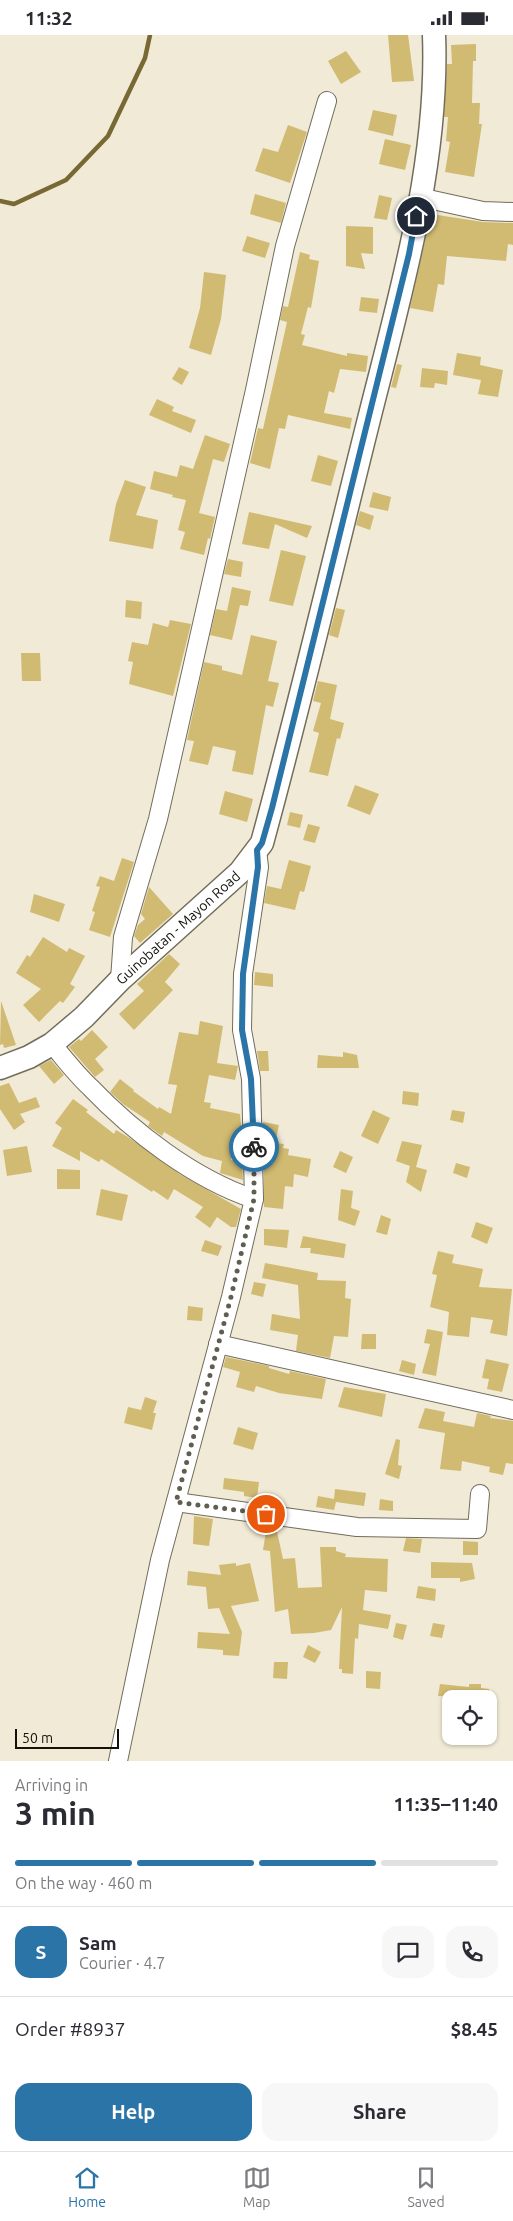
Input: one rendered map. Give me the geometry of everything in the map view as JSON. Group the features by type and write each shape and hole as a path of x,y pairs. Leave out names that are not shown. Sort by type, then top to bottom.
{"main road":[{"name":"Guinobatan - Mayon Road","path":"0,1068 29,1057 52,1044 84,1017 120,981 240,872 262,843 332,569 409,254 434,107 434,35"}],"street":[{"path":"120,981 123,937 158,819 285,246 327,101"},
{"path":"419,197 482,211 513,213"},
{"path":"118,1761 160,1561 218,1344 254,1199 251,1079 242,1030 243,974 258,867 257,850"},
{"path":"52,1044 89,1087 122,1117 167,1153 232,1192 254,1199"},
{"path":"218,1344 513,1410"},
{"path":"176,1502 357,1527 477,1529 480,1493"}],"building":[{"path":"388,35 408,35 414,81 392,82"},
{"path":"476,44 476,61 473,61 472,103 480,103 479,124 482,124 474,177 445,172 450,142 446,141 448,117 444,117 447,64 452,64 451,45"},
{"path":"346,51 361,72 341,84 328,61"},
{"path":"373,110 397,115 393,136 368,130"},
{"path":"288,125 307,132 290,183 255,171 263,148 278,152"},
{"path":"385,139 411,145 405,170 379,164"},
{"path":"255,194 286,203 281,223 250,214"},
{"path":"379,195 392,198 387,220 374,218"},
{"path":"431,214 483,222 513,223 513,245 508,244 506,261 447,256 444,285 438,284 433,312 410,308"},
{"path":"346,226 373,227 373,254 361,253 365,269 346,266"},
{"path":"247,236 270,243 265,258 242,251"},
{"path":"300,252 310,255 309,259 319,261 311,308 308,307 301,334 305,335 302,345 347,356 347,353 368,356 366,372 340,369 334,393 329,391 324,413 352,418 350,429 288,415 285,429 279,428 270,469 250,463 258,428 263,429 287,322 280,320 283,306 288,307"},
{"path":"204,272 226,275 221,319 211,355 189,348 200,308"},
{"path":"361,297 379,299 377,313 359,311"},
{"path":"457,353 481,357 480,365 503,370 498,397 478,394 481,380 453,375"},
{"path":"397,364 402,365 396,388 391,387"},
{"path":"179,367 189,372 182,385 172,379"},
{"path":"422,368 448,371 447,385 435,383 434,388 420,387"},
{"path":"157,399 174,407 172,411 196,420 191,433 149,415"},
{"path":"205,435 230,444 224,462 213,459 199,513 215,517 204,555 180,549 185,532 178,530 186,500 150,489 154,471 177,477 180,465 193,469"},
{"path":"318,455 338,461 331,486 311,481"},
{"path":"125,480 146,487 136,515 158,520 153,549 109,541 116,504"},
{"path":"373,492 391,497 388,511 369,507"},
{"path":"360,511 374,516 370,530 356,525"},
{"path":"249,512 312,526 307,538 275,524 269,549 242,544"},
{"path":"281,550 306,556 293,606 269,601"},
{"path":"228,559 243,562 241,577 224,574"},
{"path":"232,587 251,591 248,606 240,605 232,640 210,635 216,609 227,611"},
{"path":"126,600 142,602 141,619 125,617"},
{"path":"336,608 345,610 338,638 329,635"},
{"path":"170,620 191,624 173,696 129,684 133,662 128,661 132,642 148,645 153,623 168,627"},
{"path":"251,635 277,641 268,681 279,683 273,707 266,705 253,775 232,771 236,751 213,746 208,765 189,761 194,741 187,740 204,662 222,666 222,670 242,675"},
{"path":"21,653 40,653 41,681 22,681"},
{"path":"318,681 337,685 330,719 344,723 340,739 337,738 328,776 309,772 319,733 313,731 321,703 313,701"},
{"path":"355,785 379,794 370,815 347,806"},
{"path":"225,791 253,799 247,822 219,814"},
{"path":"290,812 303,815 300,828 287,825"},
{"path":"308,824 320,827 315,843 303,840"},
{"path":"122,858 134,862 110,937 89,930 95,912 92,911 100,887 96,886 100,876 114,881"},
{"path":"289,860 311,866 304,892 300,891 295,910 264,903 267,886 281,889"},
{"path":"149,887 173,914 140,943 134,936 138,925 145,919 141,914"},
{"path":"34,894 65,904 59,922 30,912"},
{"path":"43,937 67,952 69,948 85,956 70,984 75,987 63,1003 60,1001 39,1022 23,1005 41,989 16,973 27,955 30,957"},
{"path":"169,954 180,964 165,982 173,990 134,1030 119,1014 144,991 137,984"},
{"path":"255,972 273,974 273,987 254,985"},
{"path":"1,1001 16,1045 4,1048 3,1044 0,1045"},
{"path":"200,1021 223,1026 217,1063 238,1066 235,1080 209,1075 204,1102 211,1103 210,1108 240,1114 242,1134 237,1133 231,1160 242,1162 243,1180 220,1173 222,1161 203,1156 164,1132 162,1136 148,1126 150,1122 123,1104 110,1092 120,1079 158,1109 159,1107 171,1114 177,1085 168,1084 179,1032 198,1035"},
{"path":"92,1030 108,1047 95,1059 104,1070 95,1077 69,1047 79,1039 81,1041"},
{"path":"257,1051 268,1051 269,1071 260,1071"},
{"path":"343,1052 357,1055 359,1068 317,1068 318,1055 343,1057"},
{"path":"51,1060 64,1075 54,1084 39,1066"},
{"path":"9,1083 19,1103 36,1097 40,1107 20,1114 25,1122 14,1130 0,1109 0,1086"},
{"path":"403,1091 419,1093 418,1106 402,1104"},
{"path":"73,1099 114,1134 116,1130 128,1137 181,1175 241,1209 236,1227 231,1227 217,1217 210,1228 195,1217 203,1207 174,1189 168,1200 153,1190 152,1192 101,1159 99,1162 80,1151 80,1161 52,1146 62,1128 55,1123"},
{"path":"373,1110 390,1118 378,1144 361,1136"},
{"path":"452,1110 465,1112 463,1123 450,1120"},
{"path":"263,1122 279,1125 275,1143 284,1144 283,1148 289,1149 288,1155 311,1159 308,1177 294,1174 293,1187 285,1186 283,1209 264,1207 265,1139 263,1138"},
{"path":"402,1141 422,1145 416,1167 427,1170 421,1192 406,1182 410,1166 396,1161"},
{"path":"27,1146 32,1172 7,1176 3,1150"},
{"path":"340,1151 353,1157 346,1173 333,1167"},
{"path":"456,1163 470,1167 467,1178 453,1173"},
{"path":"57,1169 80,1170 80,1189 57,1189"},
{"path":"101,1189 128,1195 122,1221 96,1215"},
{"path":"341,1189 353,1191 351,1208 360,1211 355,1226 338,1220"},
{"path":"381,1215 391,1219 387,1235 376,1232"},
{"path":"476,1222 493,1228 487,1244 471,1237"},
{"path":"264,1229 289,1230 287,1248 264,1245"},
{"path":"303,1236 346,1244 344,1258 310,1253 311,1248 300,1248"},
{"path":"205,1240 222,1246 218,1256 201,1251"},
{"path":"438,1251 454,1255 452,1263 483,1269 479,1287 512,1289 507,1336 490,1333 493,1320 471,1317 469,1337 447,1335 449,1312 430,1307 437,1275 432,1274"},
{"path":"265,1263 318,1273 317,1280 346,1281 345,1298 351,1299 348,1337 334,1336 330,1358 296,1351 298,1335 270,1330 272,1314 300,1319 298,1285 262,1278"},
{"path":"254,1282 266,1284 263,1297 251,1294"},
{"path":"188,1306 203,1308 202,1321 187,1320"},
{"path":"427,1329 443,1332 436,1376 422,1373 430,1344 424,1343"},
{"path":"362,1334 376,1334 376,1349 361,1349"},
{"path":"226,1357 269,1366 269,1368 289,1374 290,1371 326,1379 322,1399 279,1393 256,1386 254,1392 236,1387 240,1372 223,1367"},
{"path":"486,1359 509,1364 502,1392 487,1389 489,1379 482,1378"},
{"path":"402,1360 416,1364 414,1375 399,1371"},
{"path":"344,1387 386,1394 382,1417 338,1407"},
{"path":"145,1397 157,1401 153,1413 156,1413 152,1430 124,1423 128,1407 141,1410"},
{"path":"425,1408 445,1412 443,1421 474,1427 477,1413 491,1416 490,1418 513,1421 513,1464 506,1463 503,1475 489,1472 490,1467 462,1461 461,1471 440,1469 445,1433 418,1428"},
{"path":"238,1427 258,1433 253,1450 233,1444"},
{"path":"396,1439 400,1440 398,1465 402,1466 399,1479 385,1474"},
{"path":"224,1478 259,1482 257,1498 244,1496 244,1492 223,1489"},
{"path":"335,1489 366,1493 364,1506 336,1502 334,1510 316,1507 318,1496 334,1499"},
{"path":"380,1499 393,1501 393,1511 379,1510"},
{"path":"194,1516 213,1519 209,1546 193,1544"},
{"path":"268,1525 276,1527 283,1559 295,1558 298,1588 322,1587 320,1547 336,1547 336,1551 346,1554 345,1557 388,1559 387,1592 365,1590 363,1610 391,1615 388,1629 359,1624 358,1639 355,1638 353,1674 342,1673 342,1669 339,1669 342,1607 331,1630 314,1633 291,1634 288,1609 275,1612 270,1551 263,1550 266,1531 269,1532"},
{"path":"406,1538 422,1539 420,1553 403,1551"},
{"path":"463,1541 478,1542 478,1555 463,1555"},
{"path":"431,1562 472,1563 475,1579 460,1582 460,1578 431,1578"},
{"path":"236,1563 236,1566 250,1563 259,1601 231,1606 242,1632 239,1656 223,1655 223,1650 197,1648 198,1632 230,1634 219,1608 208,1609 206,1587 187,1585 188,1571 221,1575 219,1565"},
{"path":"418,1586 436,1589 435,1601 416,1598"},
{"path":"396,1623 407,1625 403,1640 393,1637"},
{"path":"433,1623 445,1625 442,1638 430,1636"},
{"path":"308,1645 321,1652 315,1663 303,1657"},
{"path":"274,1662 288,1662 287,1679 273,1678"},
{"path":"366,1671 381,1672 380,1689 366,1688"},
{"path":"440,1684 469,1687 469,1684 481,1684 481,1688 489,1689 442,1690 442,1696 438,1696"}],"waterway":[{"path":"0,201 14,204 66,180 108,136 145,58 150,35"}],"way so far":[{"path":"254,1147 254,1199 231,1297 176,1502 266,1514"}],"route":[{"path":"254,1147 251,1079 242,1030 243,974 258,867 257,850 262,843 272,808 409,254 416,216"}]}
